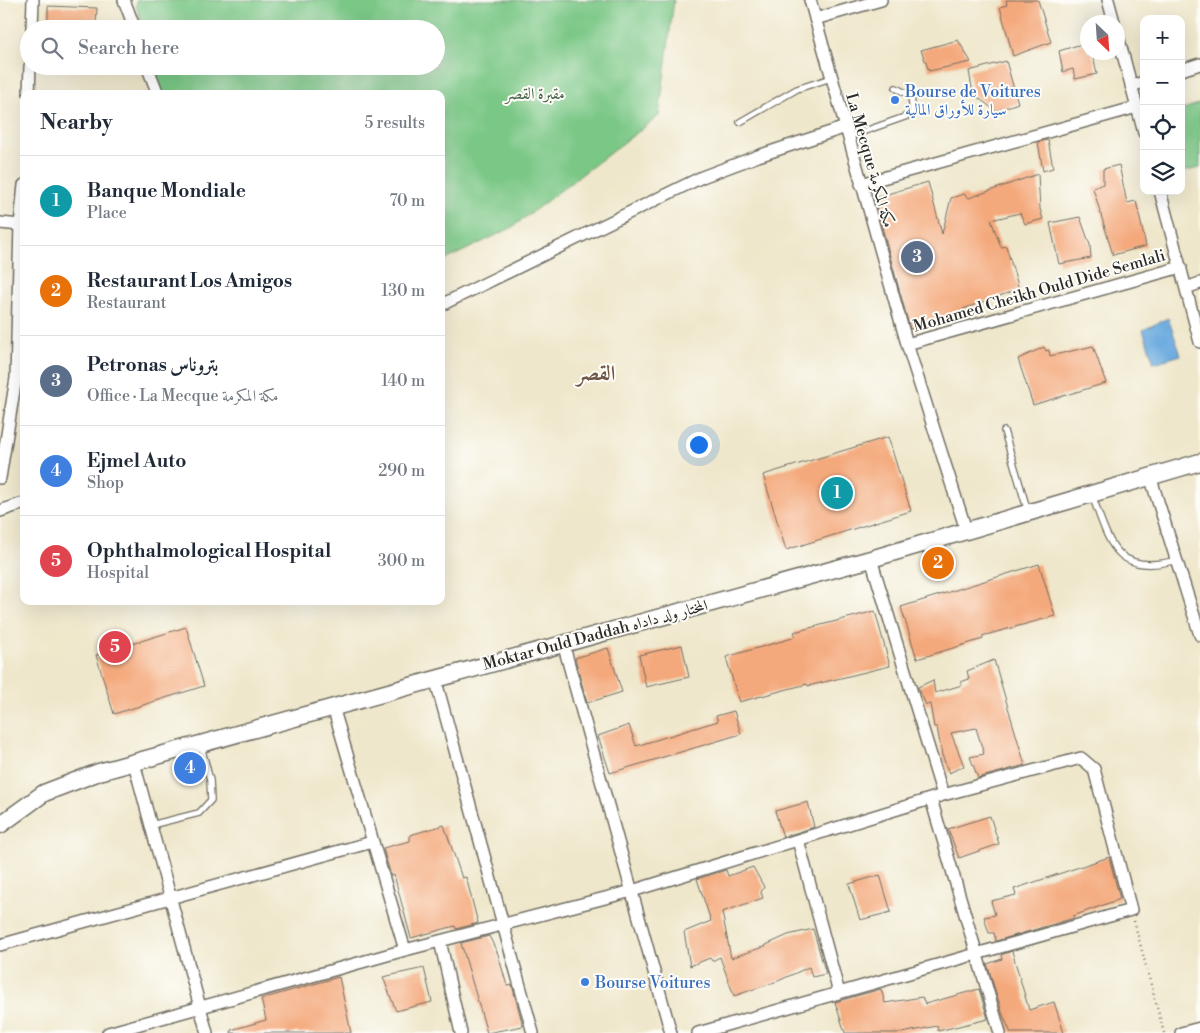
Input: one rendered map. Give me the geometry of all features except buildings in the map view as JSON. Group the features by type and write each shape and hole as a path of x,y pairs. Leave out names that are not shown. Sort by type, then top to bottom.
{"main road":[{"name":"Moktar Ould Daddah المختار ولد داداه","path":"0,825 44,793 99,772 871,559 1200,462"}],"street":[{"path":"32,20 33,0"},
{"path":"124,0 132,20"},
{"name":"La Mecque مكة المكرمة","path":"810,0 907,344 966,530"},
{"path":"815,19 881,0"},
{"path":"1108,0 1112,15"},
{"path":"1124,60 1140,118"},
{"path":"1185,69 1200,64"},
{"path":"30,75 30,90"},
{"path":"151,75 156,90"},
{"path":"1131,86 1140,83"},
{"path":"861,184 1137,107"},
{"path":"445,303 702,177 758,156 847,132"},
{"path":"1161,195 1200,342"},
{"path":"0,223 20,225"},
{"name":"Mohamed Cheikh Ould Dide Semlali","path":"907,344 1181,267"},
{"path":"1186,288 1200,283"},
{"path":"0,478 1,457 20,377"},
{"path":"1150,476 1177,560 1197,611 1200,634"},
{"path":"0,511 20,504"},
{"path":"871,559 943,795"},
{"path":"563,643 671,1033"},
{"path":"435,678 533,1033"},
{"path":"333,707 405,950"},
{"path":"108,1033 200,1009 405,950 632,891 943,795 1081,758 1094,769 1131,910 698,1033"},
{"path":"134,763 207,1033"},
{"path":"931,799 1000,1033"},
{"path":"798,840 838,993"},
{"path":"0,946 372,842"},
{"path":"440,941 461,1033"},
{"path":"1181,1033 1200,1028"}],"lane":[{"path":"740,122 797,89 831,78"},
{"path":"847,132 913,114 911,96 896,88"},
{"path":"1004,431 1028,512"},
{"path":"1091,493 1107,537 1116,551 1130,561 1145,565 1177,560"},
{"path":"151,825 199,812 211,800 210,780 201,744"}],"path":[{"path":"1131,910 1164,1033"}],"green space":[{"name":"مقبرة القصر","path":"137,0 674,0 659,116 511,228 445,260 445,90 162,90 157,75 445,75 445,20 140,20 136,5"},
{"path":"1200,103 1200,168 1185,171 1185,150 1185,109"}],"water":[{"path":"1168,318 1181,355 1154,363 1143,330"}],"place":[{"name":"Bourse de Voitures سيارة للأوراق المالية","path":"895,100"},
{"name":"Petronas بتروناس","path":"917,257"},
{"name":"Banque Mondiale","path":"837,493"},
{"name":"Restaurant Los Amigos","path":"938,563"},
{"name":"Ophthalmological Hospital","path":"115,647"},
{"name":"Ejmel Auto","path":"190,768"},
{"name":"Bourse Voitures","path":"585,982"}],"district":[{"name":"القصر","path":"596,373"}]}
